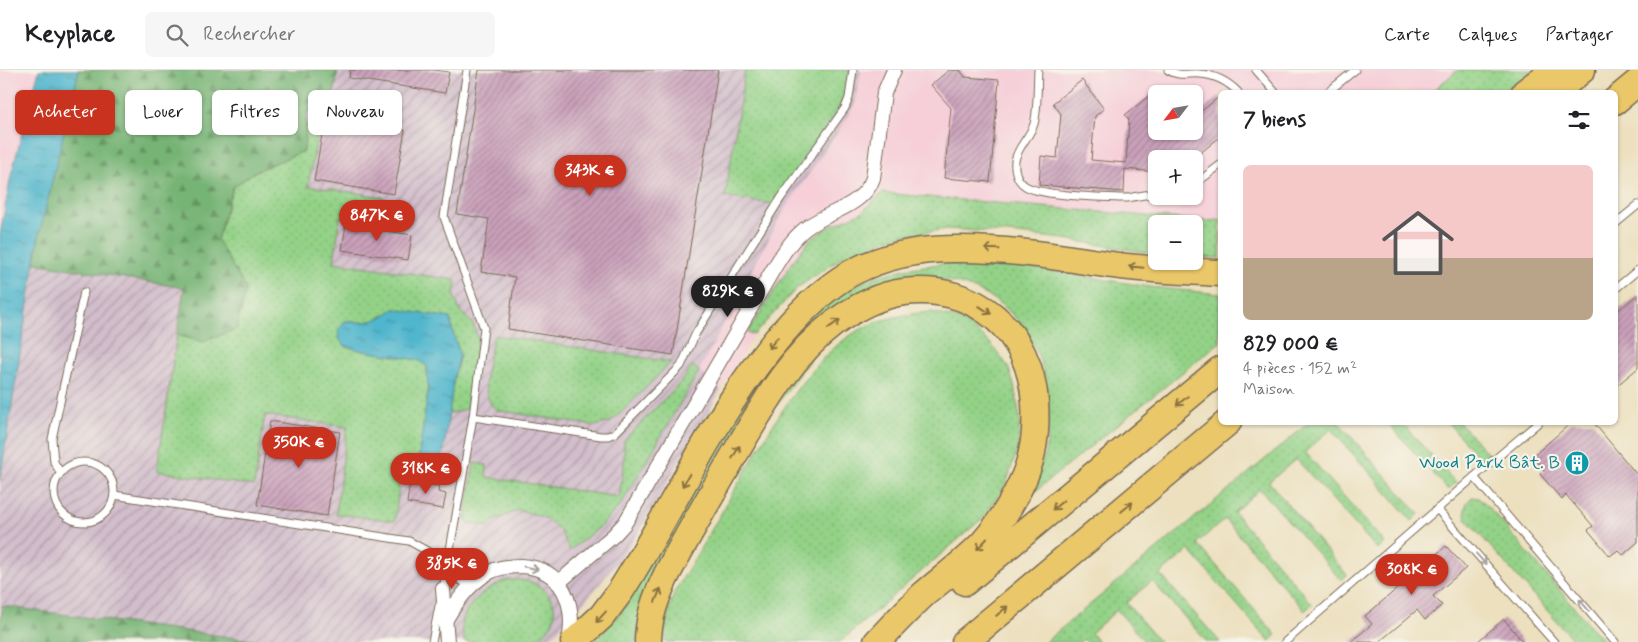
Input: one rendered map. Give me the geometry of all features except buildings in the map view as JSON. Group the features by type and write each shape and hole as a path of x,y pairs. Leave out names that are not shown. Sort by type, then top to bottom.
{"highway":[{"path":"1528,90 1554,70"},
{"path":"1557,90 1582,70"},
{"path":"1618,99 1638,82"},
{"path":"574,642 602,616 625,584 724,416 760,359 814,300 846,276 869,265 904,254 954,249 1040,253 1156,270 1218,273"},
{"path":"648,642 654,604 666,576 769,397 797,358 833,324 855,310 879,299 904,292 947,294 964,298 992,314 1015,340 1030,375 1034,394 1036,418 1034,449 1022,483 1006,513 990,535 905,613 877,642"},
{"path":"894,642 1218,372"},
{"path":"965,642 1224,425"}],"street":[{"path":"558,582 614,535 625,523 774,268 791,243 810,225 856,200 869,187 873,178 884,93 894,70"},
{"path":"447,562 450,569 460,578 478,580"},
{"path":"446,619 461,597 478,580 492,571 518,566 542,570 558,582 564,590 572,615 569,642"},
{"path":"443,589 448,640"}],"lane":[{"path":"432,642 473,417 484,328 444,217 467,70"},
{"path":"473,417 601,436 615,433 680,366 696,332 781,198 845,108 853,70"},
{"path":"1038,70 1035,122 1015,159 1015,170 1024,186 1044,192 1119,198 1148,194"},
{"path":"1168,70 1182,75 1199,74 1214,76 1225,80 1236,90"},
{"path":"1256,70 1273,90"},
{"path":"1331,90 1356,70"},
{"path":"1203,178 1218,167"},
{"path":"1618,222 1638,205"},
{"path":"1618,287 1638,270"},
{"path":"60,472 54,462 52,439 84,292"},
{"path":"1284,642 1535,425"},
{"path":"79,461 90,462 100,466 108,474 113,484 114,495 104,515 94,520 83,522 72,520 62,514 56,504 53,494 54,482 60,472 68,465 79,461"},
{"path":"1474,477 1615,642"},
{"path":"114,495 409,541 447,562"},
{"path":"1437,509 1554,642"}],"shaded area":[{"path":"0,70 46,70 42,90 15,90 15,135 32,135 0,279"},
{"path":"79,70 861,70 856,101 848,117 784,210 699,371 721,390 636,537 595,590 556,633 545,642 16,642 0,640 0,480 38,240 63,135 115,135 115,90 74,90"},
{"path":"861,70 1458,70 1433,90 1218,90 1218,220 1203,221 1203,215 1148,216 882,193 862,212 833,225 810,240 748,333 754,335 721,390 699,371 784,210 848,117 856,101"}],"green space":[{"path":"79,70 338,70 335,90 308,90 304,151 256,171 233,187 217,239 246,289 237,329 203,342 177,335 184,288 35,263 38,240 63,135 115,135 115,90 74,90"},
{"path":"745,70 849,70 845,95 839,108 772,204 725,197"},
{"path":"1458,70 1532,70 1507,90 1433,90"},
{"path":"306,125 308,125 308,135 317,135 308,186 383,197 379,223 340,217 334,262 456,280 454,296 460,311 473,324 478,339 466,409 449,414 454,377 460,355 450,318 394,309 382,317 371,321 345,321 359,350 418,360 427,366 428,391 418,461 402,460 395,521 336,514 347,427 265,415 254,486 157,471 177,335 203,342 246,289 217,240 233,187 256,171 304,151"},
{"path":"882,193 1148,216 1148,253 1064,239 1008,233 947,229 896,236 843,257 797,288 754,335 747,333 793,261 810,239 833,225 862,212"},
{"path":"1218,220 1218,258 1203,257 1203,221"},
{"path":"946,263 1011,264 1150,287 1218,294 1218,344 1027,498 1044,458 1049,427 1048,402 1045,377 1037,354 1026,332 1011,314 992,298 969,287 936,279 916,278 901,281 857,295 653,574 642,607 637,642 594,642 621,612 736,413 763,373 815,313 848,288 875,277 904,269"},
{"path":"931,312 965,321 990,343 1008,366 1014,385 1020,419 1018,448 1006,484 984,517 840,642 665,642 666,622 675,591 764,440 809,374 826,355 845,339 865,327 897,316"},
{"path":"494,335 671,362 620,414 610,422 595,426 496,410 490,402 486,384 486,374"},
{"path":"693,366 699,371 622,503 601,526 570,550 559,529 543,517 519,510 493,521 487,527 465,521 474,463 487,465 486,477 619,497 624,464 624,440 677,386"},
{"path":"1306,425 1341,425 1419,514 1412,521 1331,429 1305,452 1385,543 1378,550 1296,459 1269,482 1347,575 1341,580 1260,489 1234,512 1312,604 1305,611 1225,519 1197,543 1276,635 1269,641 1189,550 1160,574 1220,642 1207,642 1152,581 1126,603 1160,642 1145,642 1117,610 1091,633 1098,642 1086,642 1084,639 1080,642 1045,642"},
{"path":"1390,425 1404,425 1456,483 1448,490"},
{"path":"1450,425 1462,425 1489,455 1482,461"},
{"path":"1472,497 1478,498 1486,504 1604,642 1575,642 1466,519 1465,508"},
{"path":"507,580 533,583 550,596 554,604 555,613 549,629 542,636 532,641 465,642 462,631 466,612 479,596"},
{"path":"3,606 266,642 16,642 0,640"}],"water":[{"path":"39,70 79,70 74,90 34,90"},
{"path":"22,135 63,135 38,240 0,480 0,235 11,175"},
{"path":"394,309 450,318 460,355 454,377 443,455 435,461 418,461 428,391 427,366 418,360 345,346 339,339 338,331 345,321 371,321 382,317"}],"place":[{"name":"Wood Park Bât. B","path":"1577,463"}]}
